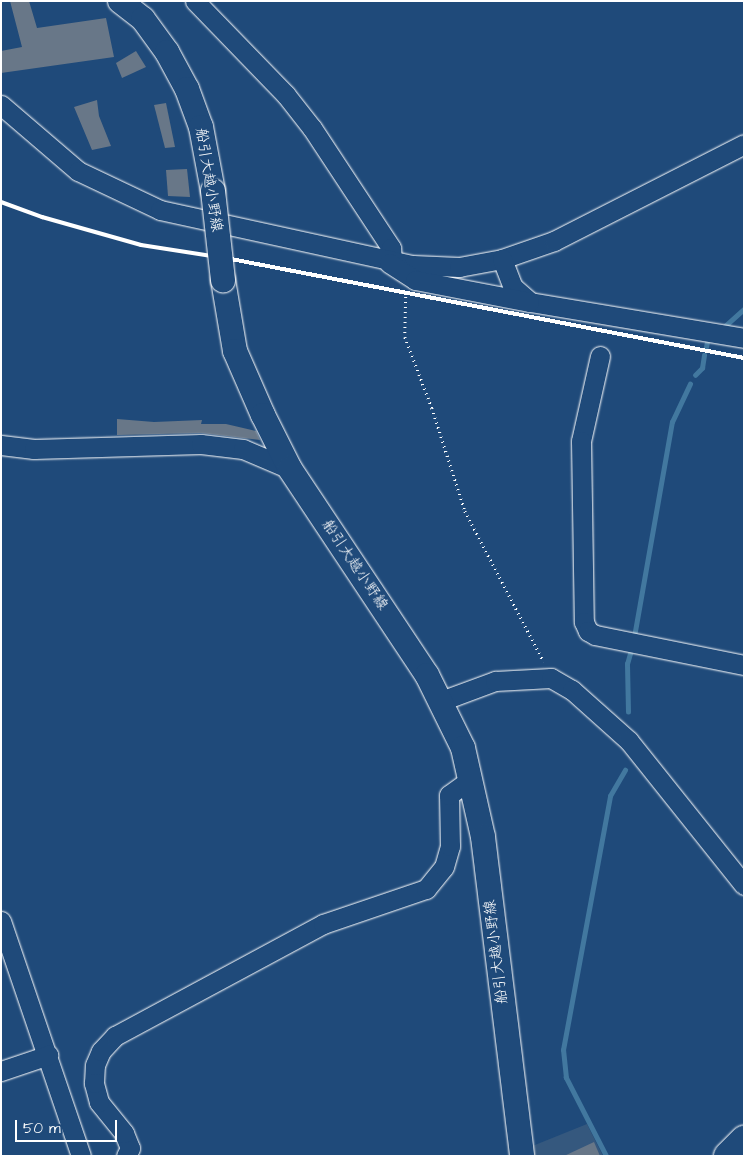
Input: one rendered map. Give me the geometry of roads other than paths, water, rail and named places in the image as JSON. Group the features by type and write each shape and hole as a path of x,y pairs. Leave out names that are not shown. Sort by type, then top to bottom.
{"highway":[{"path":"728,1156 744,1140"}],"main road":[{"name":"船引大越小野線","path":"120,1 143,19 187,89 202,127 213,191 228,317 244,375 290,469 441,701 463,748 482,837 522,1156"}],"street":[{"path":"196,1 286,95 312,128 390,248 387,258"},
{"path":"1,105 78,171 160,210 413,264 459,266 502,259 554,241 744,144"},
{"path":"387,258 415,280 530,302 744,338"},
{"path":"502,259 513,287 530,302"},
{"path":"600,356 581,441 584,622 588,631 595,635 744,665"},
{"path":"1,445 34,449 201,444 243,449 290,469"},
{"path":"441,701 495,681 551,678 572,690 629,741 744,885"},
{"path":"126,1156 130,1148 124,1133 99,1102 94,1083 95,1065 101,1051 115,1036 324,924 426,889 444,867 450,846 449,795 471,779"},
{"path":"1,921 9,974 48,1055 75,1154"},
{"path":"1,1071 48,1055"}],"waterway":[{"path":"725,326 744,309"},
{"path":"706,347 708,337"},
{"path":"695,375 702,368 704,355"},
{"path":"634,637 672,422 690,384"},
{"path":"628,712 627,664 632,647"},
{"path":"606,1156 566,1078 563,1050 610,796 625,770"}],"railway":[{"path":"1,202 42,217 141,245 231,259 744,358"}]}
